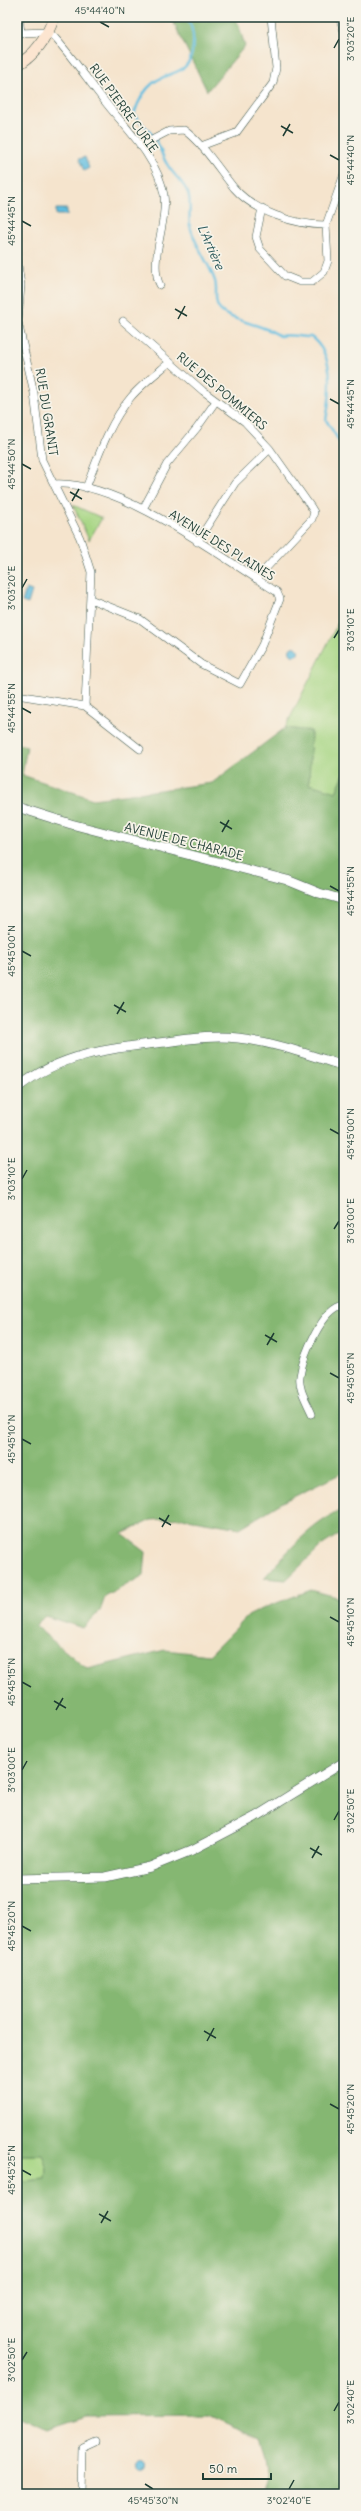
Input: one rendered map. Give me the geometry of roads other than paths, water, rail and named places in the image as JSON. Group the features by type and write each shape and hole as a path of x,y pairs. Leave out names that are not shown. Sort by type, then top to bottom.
{"main road":[{"path":"17,65 37,50 49,32 54,17"}],"street":[{"path":"19,17 19,33 49,32"},
{"path":"201,146 236,133 273,83 276,68 271,17"},
{"path":"339,17 344,31"},
{"name":"RUE PIERRE CURIE","path":"49,32 81,68 140,146 157,173 164,195 165,222 156,274 160,285"},
{"path":"140,146 169,131 184,130 201,146 236,189 262,208 310,225 326,225"},
{"path":"262,208 256,237 260,249 285,276 300,282 312,282 324,272 328,261 326,225 344,174"},
{"name":"RUE DU GRANIT","path":"17,258 21,285 18,322 34,393 42,460 80,538 91,572 85,706"},
{"name":"RUE DES POMMIERS","path":"123,321 216,401 245,422 270,449 311,507 313,515 256,579"},
{"path":"86,488 106,438 124,405 140,388 170,362"},
{"path":"143,509 167,464 216,401"},
{"path":"197,542 234,483 270,449"},
{"name":"AVENUE DES PLAINES","path":"54,484 86,488 124,499 143,509 277,592 280,599 262,645 240,684 200,664 140,619 90,599"},
{"path":"17,695 85,706 140,749"},
{"name":"AVENUE DE CHARADE","path":"17,807 71,824 287,880 319,893 344,900"},
{"path":"17,1088 44,1069 83,1054 120,1047 208,1037 236,1038 261,1042 344,1066"},
{"path":"312,1414 301,1390 300,1376 317,1328 331,1312 339,1306 344,1305"},
{"path":"17,1879 105,1877 150,1867 192,1850 255,1817 344,1762"},
{"path":"81,2494 82,2447 95,2441"}],"water":[{"path":"85,157 89,168 84,171 79,159"},
{"path":"56,209 67,209 67,215 56,215"},
{"path":"26,589 32,591 28,604 22,602"},
{"path":"292,647 296,647 298,651 296,655 292,655 290,653 290,649"},
{"path":"140,2461 144,2461 146,2465 144,2469 140,2469 138,2467 138,2463"}],"waterway":[{"name":"L'Artière","path":"186,17 192,27 193,38 193,46 188,63 179,71 160,79 149,86 141,97 134,114 155,138 165,161 188,193 190,201 190,226 195,240 215,281 216,300 220,310 231,317 265,328 280,336 288,335 311,337 325,354 330,376 326,420 344,449"}]}
